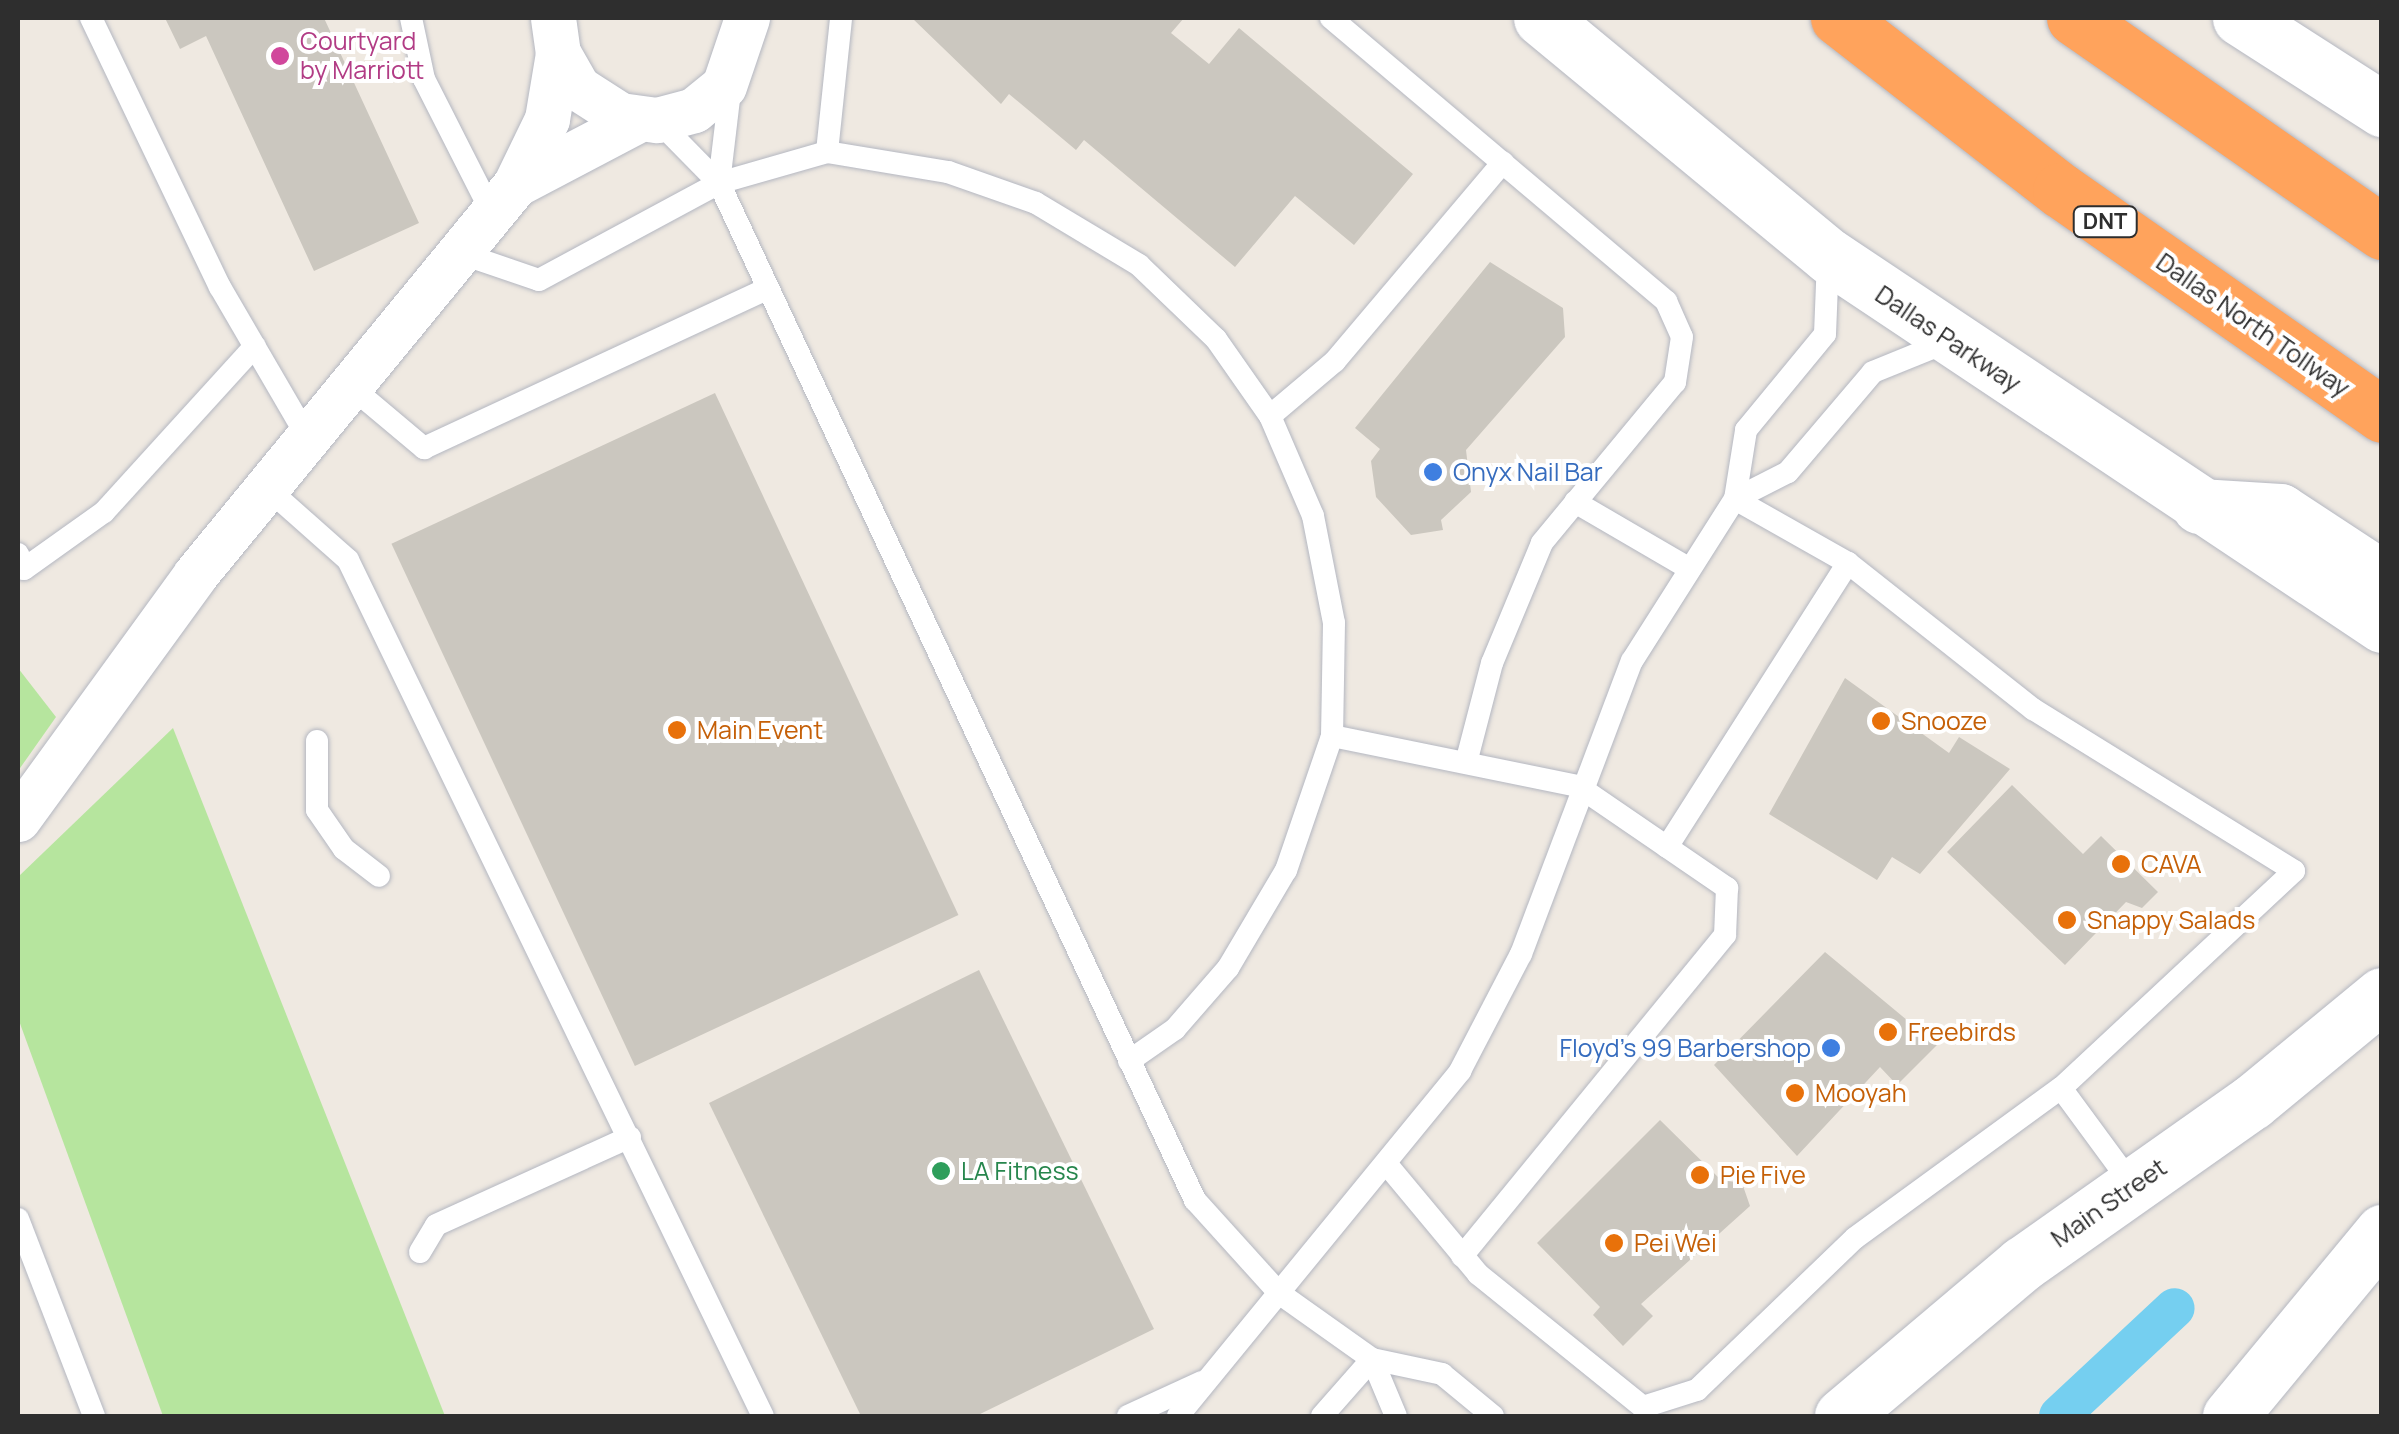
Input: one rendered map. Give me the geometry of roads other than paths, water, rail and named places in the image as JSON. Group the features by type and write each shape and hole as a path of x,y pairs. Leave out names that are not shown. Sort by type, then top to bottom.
{"highway":[{"name":"Dallas North Tollway","path":"1838,18 2060,190 2382,415"},
{"path":"2074,18 2382,232"}],"main road":[{"name":"Dallas Parkway","path":"1540,18 1828,256 2196,506 2382,626"},
{"path":"2240,18 2382,109"},
{"path":"2196,506 2280,511 2382,578"},
{"name":"Main Street","path":"1842,1416 2022,1264 2133,1186 2382,995"},
{"path":"2230,1416 2382,1232"}],"street":[{"path":"503,199 648,120 694,110 732,76 747,18"},
{"path":"18,820 267,488 503,199 547,119 555,36"},
{"path":"555,36 587,97 648,120"}],"lane":[{"path":"91,18 254,346 308,438"},
{"path":"411,18 424,78 503,199"},
{"path":"827,152 840,18"},
{"path":"1331,18 1666,301 1682,337 1675,382 1575,502 1523,587 1466,763"},
{"path":"719,183 732,76"},
{"path":"648,120 719,183 1195,1200 1279,1293 1372,1359 1442,1374 1492,1416"},
{"path":"460,253 539,280 719,183 827,152 974,179 1084,227 1189,309 1270,416 1326,569 1332,736 1286,870 1228,968 1175,1029 1129,1061"},
{"path":"1270,416 1336,361 1503,162"},
{"path":"1178,1416 1389,1166 1460,1071 1521,954 1578,786 1632,661 1735,499 1746,430 1825,334 1828,256"},
{"path":"350,386 424,448 768,288"},
{"path":"1735,499 1788,472 1873,372 1949,341"},
{"path":"18,554 24,569 104,512 254,346"},
{"path":"267,488 348,560 763,1416"},
{"path":"1389,1166 1462,1256 1629,1401 1668,1405 1697,1390 1911,1192 2061,1088 2294,871 2033,709 1848,562 1735,499"},
{"path":"1575,502 1690,569"},
{"path":"1667,847 1848,562"},
{"path":"1332,736 1578,786 1727,888 1725,936 1462,1256"},
{"path":"317,741 316,810 344,850 379,876"},
{"path":"2061,1088 2133,1186"},
{"path":"420,1252 436,1226 630,1138"},
{"path":"18,1219 94,1416"},
{"path":"1322,1416 1372,1359"},
{"path":"1372,1359 1396,1416"},
{"path":"1128,1416 1208,1379"}],"waterway":[{"path":"2059,1416 2175,1308"}],"place":[{"name":"Courtyard by Marriott","path":"280,56"},
{"name":"Onyx Nail Bar","path":"1433,472"},
{"name":"Snooze","path":"1881,721"},
{"name":"Main Event","path":"677,730"},
{"name":"CAVA","path":"2121,864"},
{"name":"Snappy Salads","path":"2067,920"},
{"name":"Freebirds","path":"1888,1032"},
{"name":"Floyd’s 99 Barbershop","path":"1831,1048"},
{"name":"Mooyah","path":"1795,1093"},
{"name":"LA Fitness","path":"941,1171"},
{"name":"Pie Five","path":"1700,1175"},
{"name":"Pei Wei","path":"1614,1243"}]}
